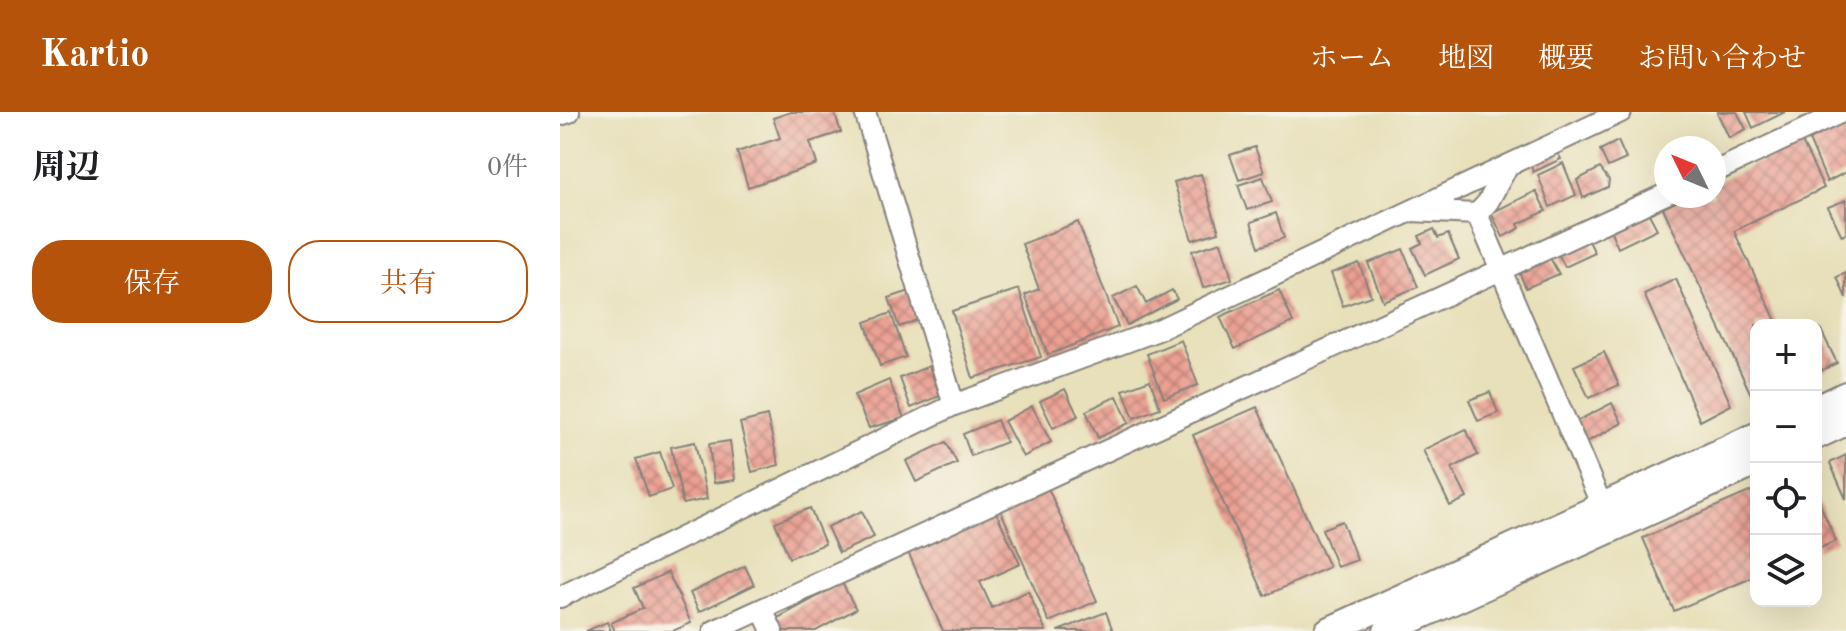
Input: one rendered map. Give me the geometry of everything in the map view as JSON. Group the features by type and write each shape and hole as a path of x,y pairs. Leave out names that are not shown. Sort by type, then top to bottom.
{"street":[{"path":"560,115 569,112"},
{"path":"865,112 954,405"},
{"path":"560,597 954,405 1158,330 1621,112"},
{"path":"1726,166 1842,112"},
{"path":"1477,214 1488,202 1508,165"},
{"path":"714,631 1654,200"},
{"path":"1411,211 1477,214"},
{"path":"1477,214 1602,506"},
{"path":"1822,406 1846,395"},
{"path":"1822,433 1846,422"},
{"path":"1328,631 1750,439"},
{"path":"1387,631 1750,466"},
{"path":"762,609 772,631"}],"building":[{"path":"791,112 834,112 841,132 810,142 817,164 748,187 737,152 780,138 773,118"},
{"path":"1717,112 1737,112 1746,129 1729,138"},
{"path":"1746,112 1785,112 1753,128"},
{"path":"1846,121 1846,172 1827,182 1809,140"},
{"path":"1618,141 1626,159 1608,167 1600,150"},
{"path":"1802,142 1824,188 1734,231 1775,319 1750,319 1750,392 1663,208 1726,208 1726,178"},
{"path":"1255,147 1264,172 1239,180 1230,155"},
{"path":"1557,152 1561,159 1533,172 1531,166"},
{"path":"1563,163 1576,195 1550,207 1538,175"},
{"path":"1600,168 1609,180 1608,187 1583,198 1577,180"},
{"path":"1201,174 1219,232 1192,240 1174,182"},
{"path":"1263,177 1272,202 1247,210 1238,185"},
{"path":"1536,191 1546,211 1518,224 1520,228 1503,237 1491,213"},
{"path":"1846,200 1846,234 1842,236 1828,207"},
{"path":"1647,210 1657,229 1618,248 1609,227"},
{"path":"1276,213 1284,238 1259,247 1251,222"},
{"path":"1078,222 1118,327 1048,355 1025,295 1039,289 1022,244"},
{"path":"1434,229 1438,238 1448,234 1459,259 1425,275 1412,248 1422,243 1419,236"},
{"path":"1587,237 1595,253 1565,267 1556,250"},
{"path":"1221,242 1232,279 1203,288 1192,251"},
{"path":"1403,249 1418,287 1383,301 1368,263"},
{"path":"1549,256 1559,274 1526,288 1518,270"},
{"path":"1359,263 1371,296 1343,306 1331,273"},
{"path":"1846,273 1846,298 1837,277"},
{"path":"1676,279 1731,405 1700,421 1644,294"},
{"path":"1137,286 1146,304 1172,290 1177,299 1127,325 1113,298"},
{"path":"1019,289 1041,357 973,378 952,311"},
{"path":"913,290 923,318 899,327 889,298"},
{"path":"1279,290 1293,322 1235,349 1220,317"},
{"path":"891,313 906,357 880,366 865,322"},
{"path":"1822,332 1837,363 1822,370"},
{"path":"1181,340 1198,385 1164,398 1147,354"},
{"path":"1604,352 1619,385 1589,398 1574,366"},
{"path":"929,366 940,396 911,408 900,378"},
{"path":"889,380 904,418 869,428 854,395"},
{"path":"1150,380 1160,408 1134,418 1123,390"},
{"path":"1065,389 1078,416 1053,428 1040,401"},
{"path":"1490,392 1498,413 1478,421 1469,400"},
{"path":"1117,396 1129,423 1098,438 1086,411"},
{"path":"1612,403 1622,423 1587,442 1577,421"},
{"path":"1032,406 1051,442 1023,457 1004,421"},
{"path":"1257,407 1329,567 1265,596 1193,435"},
{"path":"767,416 779,465 752,472 740,423"},
{"path":"997,420 1006,442 971,456 963,434"},
{"path":"1466,429 1478,455 1452,468 1467,498 1450,506 1423,450"},
{"path":"730,441 735,480 714,483 709,444"},
{"path":"695,442 707,499 683,504 671,447"},
{"path":"946,442 957,463 916,482 906,461"},
{"path":"660,452 672,489 649,497 636,459"},
{"path":"1846,455 1846,499 1830,463"},
{"path":"1048,488 1097,601 1049,622 1000,509"},
{"path":"1750,492 1750,579 1674,611 1643,538"},
{"path":"810,508 825,544 789,558 775,522"},
{"path":"1822,509 1836,541 1822,547"},
{"path":"862,511 874,537 839,553 827,527"},
{"path":"996,512 1020,564 980,582 992,608 1028,591 1046,631 943,631 908,552"},
{"path":"1342,521 1357,560 1337,567 1322,529"},
{"path":"745,566 754,585 699,612 690,593"},
{"path":"668,572 691,623 673,631 615,631 611,623 643,608 634,588"},
{"path":"842,583 856,609 816,631 783,631 776,619"},
{"path":"1106,612 1113,631 1058,631"},
{"path":"607,622 611,631 586,631"}]}
